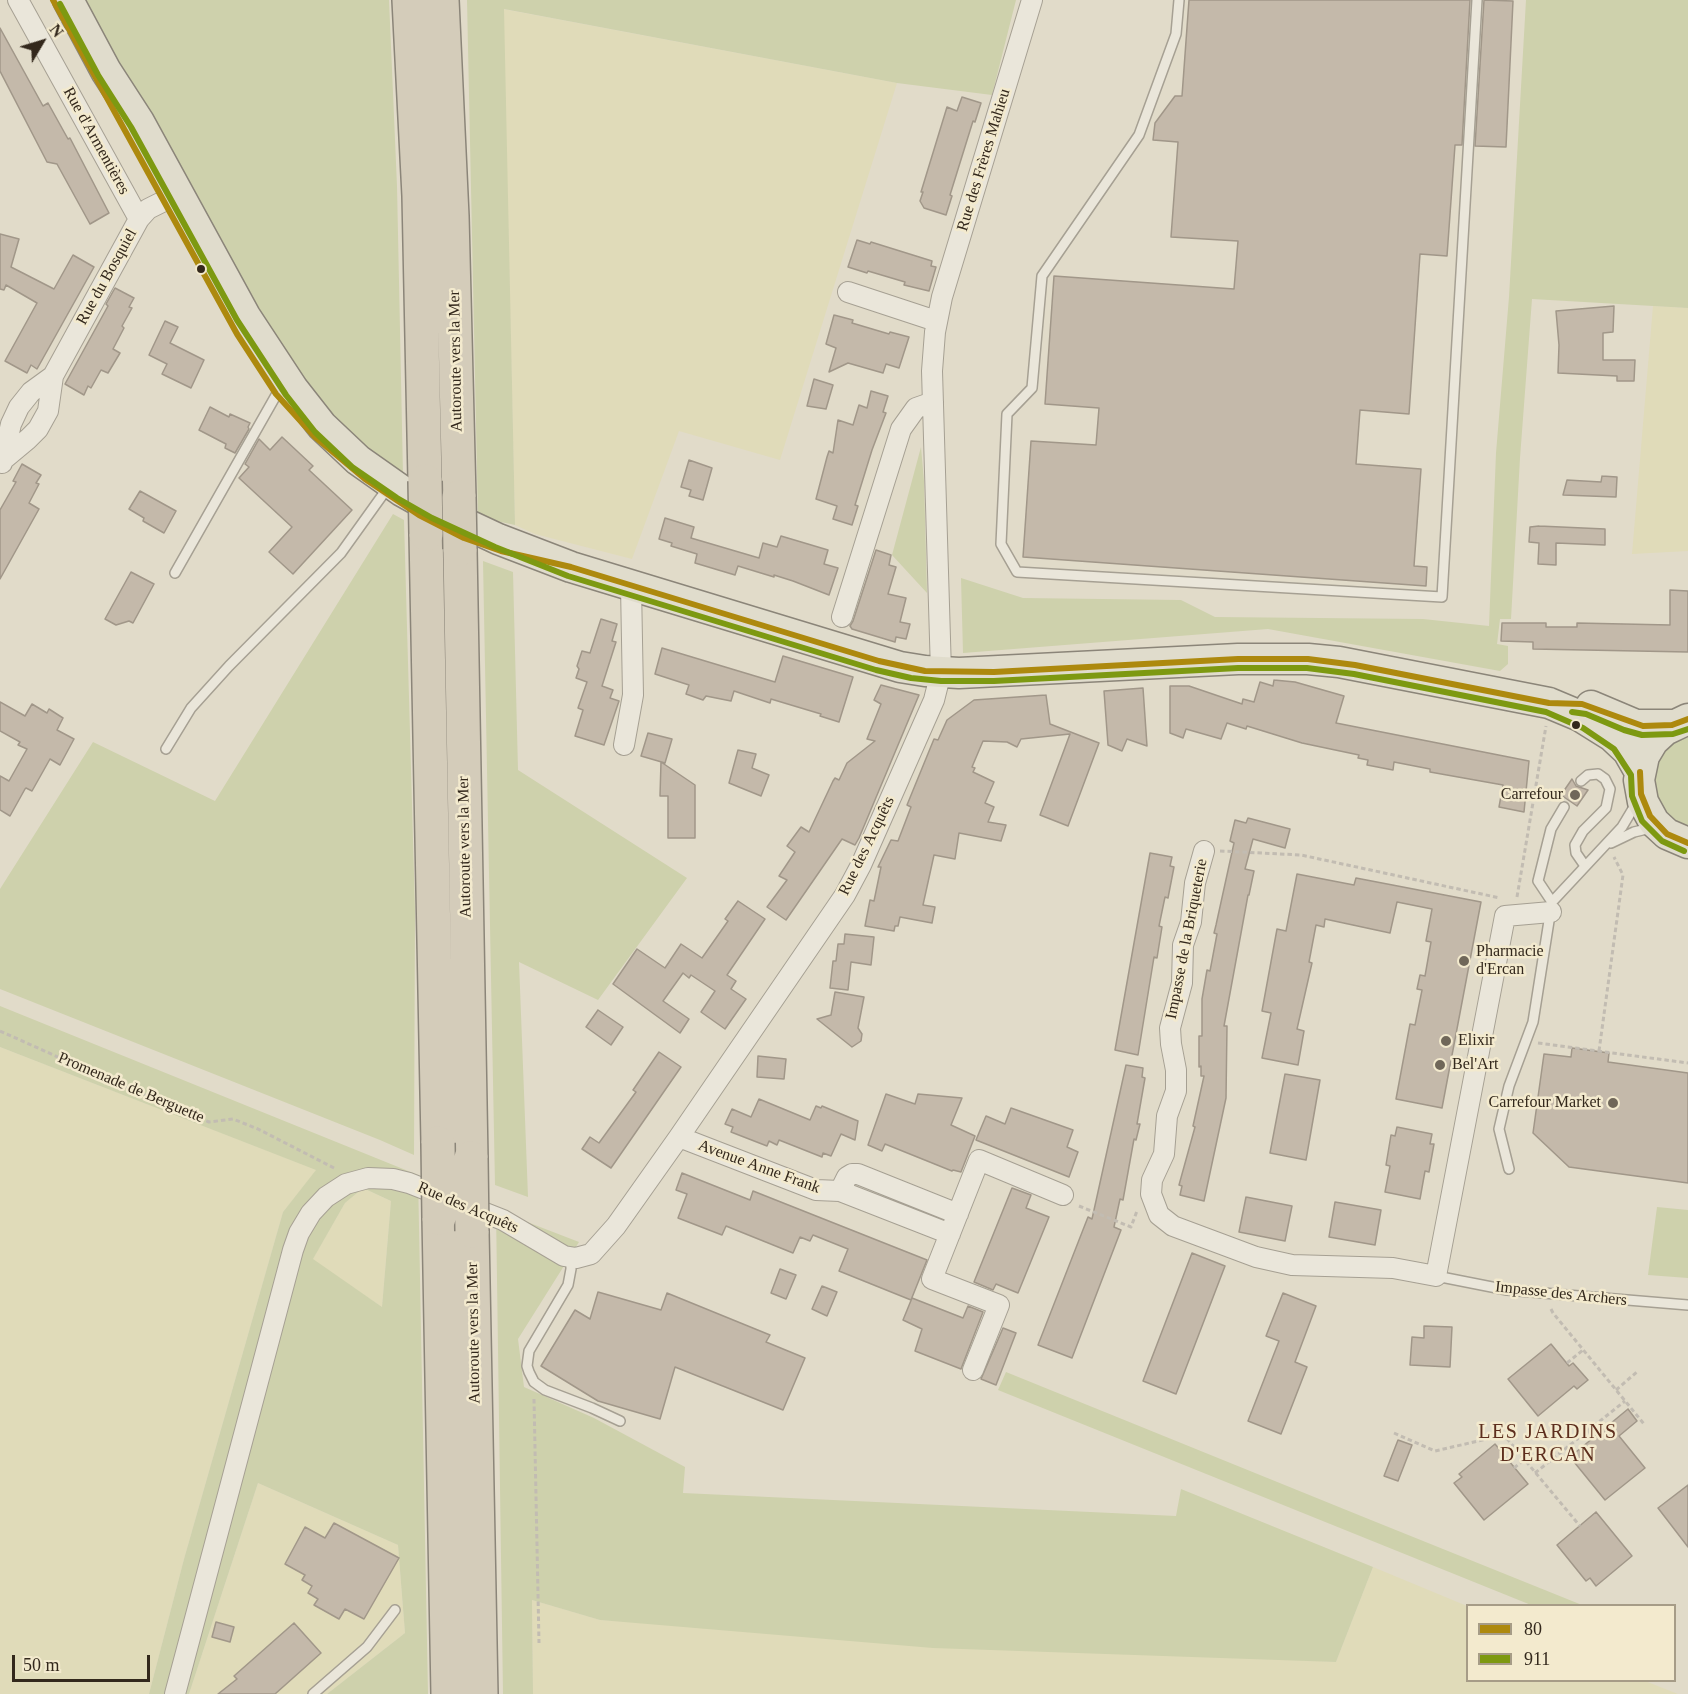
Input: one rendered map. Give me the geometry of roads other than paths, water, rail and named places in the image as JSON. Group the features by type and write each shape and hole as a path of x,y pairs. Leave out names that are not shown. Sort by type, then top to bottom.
{"highway":[{"path":"409,0 418,167 448,1694"},
{"name":"Autoroute vers la Mer","path":"442,0 452,216 459,497 481,1694"}],"main road":[{"name":"Rue d'Armentières","path":"53,0 170,197 245,316 281,386 388,489 468,525 571,567 900,667 941,672 994,672 1238,659 1308,659 1355,664 1549,703 1588,705 1636,725 1680,722"},
{"name":"Rue d'Armentières","path":"68,0 106,71 139,122 170,197"},
{"name":"Rue d'Armentières","path":"1549,703 1580,716 1612,736 1624,747 1640,783 1646,809 1660,828"},
{"path":"1640,783 1648,748 1659,735 1680,722"},
{"path":"1660,828 1688,843"}],"street":[{"name":"Rue d'Armentières","path":"18,0 139,219"},
{"name":"Rue des Frères Mahieu","path":"941,672 932,358 936,321 1032,0"},
{"name":"Rue du Bosquiel","path":"2,462 38,429 48,411 53,376 139,219 148,210 170,197"},
{"path":"848,292 936,321"},
{"name":"Rue du Bosquiel","path":"2,462 11,424 19,407 31,392 53,376"},
{"path":"842,617 901,429 916,408 933,402"},
{"path":"624,745 633,695 631,586"},
{"name":"Rue des Acquêts","path":"175,1694 297,1240 307,1218 321,1200 338,1188 360,1179 386,1178 409,1183 503,1220 558,1253 571,1258 591,1254 604,1242 679,1137 845,895 865,857 934,700 941,672"},
{"name":"Impasse de la Briqueterie","path":"1204,850 1195,883 1191,922 1183,945 1182,983 1170,1028 1176,1070 1176,1091 1167,1116 1164,1154 1152,1180 1152,1201 1159,1215 1173,1226 1268,1261 1305,1267 1393,1268 1436,1276"},
{"path":"1436,1276 1505,916 1516,908 1552,907"},
{"name":"Avenue Anne Frank","path":"679,1137 816,1191 840,1191 950,1234"},
{"path":"973,1370 999,1305 932,1279 979,1160 1063,1195"},
{"name":"Avenue Anne Frank","path":"840,1191 847,1177 858,1174 958,1214"}],"lane":[{"path":"1179,0 1176,34 1139,135 1042,276 1032,388 1007,414 1001,544 1017,572 1442,597 1477,0"},
{"path":"175,573 281,386"},
{"path":"166,749 191,708 229,666 341,553 388,489"},
{"path":"1581,781 1588,775 1598,774 1607,781 1610,792 1606,808 1583,831 1575,845 1576,853 1585,866"},
{"path":"1509,1169 1499,1129 1509,1086 1533,1022 1552,907 1626,821 1640,783"},
{"path":"1552,907 1538,881 1551,829 1564,807"},
{"path":"1604,848 1640,830 1660,828"},
{"path":"571,1258 572,1269 568,1285 529,1351 527,1366 534,1382 545,1390 620,1421"},
{"name":"Impasse des Archers","path":"1436,1276 1508,1290 1688,1305"},
{"path":"313,1694 367,1647 395,1610"}],"place":[{"name":"Carrefour","path":"1575,795"},
{"name":"Pharmacie d'Ercan","path":"1464,961"},
{"name":"Elixir","path":"1446,1041"},
{"name":"Bel'Art","path":"1440,1065"},
{"name":"Carrefour Market","path":"1613,1103"}],"district":[{"name":"LES JARDINS D'ERCAN","path":"1548,1444"}]}
